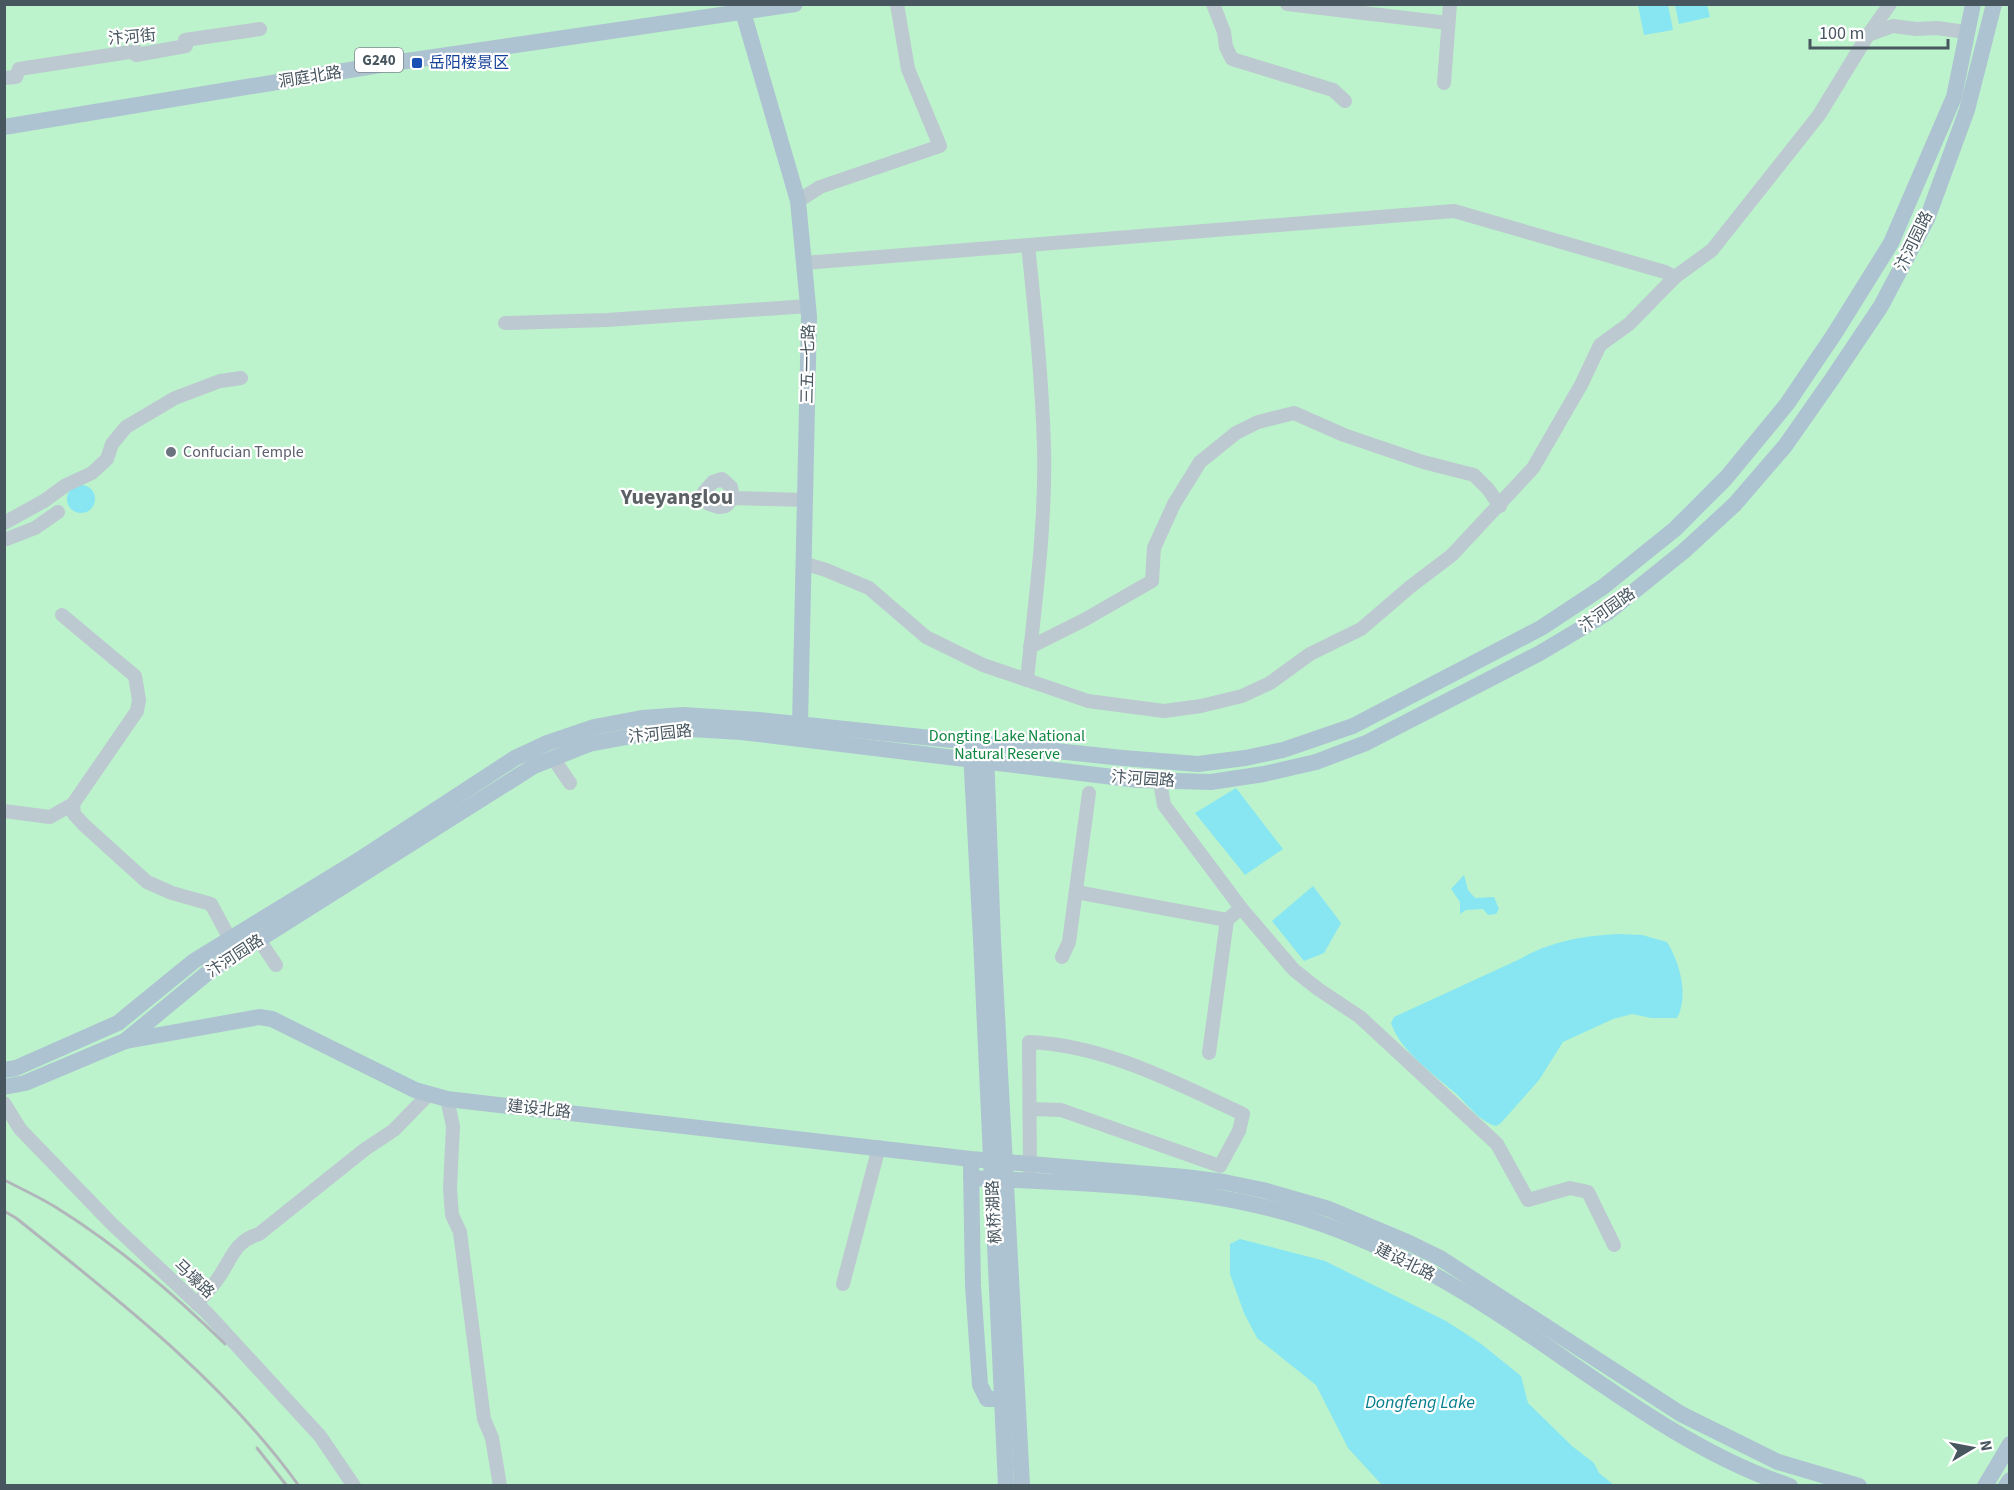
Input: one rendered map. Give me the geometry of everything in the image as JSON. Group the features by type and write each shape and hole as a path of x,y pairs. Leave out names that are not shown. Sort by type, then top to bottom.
{"main road":[{"name":"洞庭北路","path":"4,120 386,58 749,8 795,4"},
{"name":"汴河园路","path":"4,1088 25,1083 125,1041 211,970 534,766 588,744 690,729 857,739 978,743 1198,764 1245,758 1282,750 1353,726 1541,628 1603,587 1675,529 1726,477 1787,404 1891,243 1954,97 1973,4"},
{"name":"汴河园路","path":"4,1070 16,1068 118,1023 194,961 362,858 515,758 547,743 594,727 642,718 684,715 800,724 857,739 979,762 1161,782 1211,782 1264,774 1316,762 1366,743 1540,653 1607,613 1684,551 1726,512 1785,446 1881,306 1927,219 1967,110 1994,4"},
{"name":"洞庭北路","path":"4,127 386,64 749,8"},
{"name":"三五一七路","path":"749,8 798,201 808,306 800,724"},
{"path":"978,743 987,940"},
{"name":"枫桥湖路","path":"987,940 1004,1399 1017,1485"},
{"name":"枫桥湖路","path":"987,940 1017,1485"},
{"name":"建设北路","path":"125,1041 245,1019 272,1019 428,1095 447,1099 971,1159 1030,1172 1118,1186 1199,1195 1268,1208 1332,1229 1433,1275 1493,1310 1595,1380 1711,1451 1790,1485"},
{"path":"971,1159 973,1286 980,1385 987,1399 1004,1399"},
{"path":"1030,1172 1185,1176 1224,1182 1298,1199 1339,1214 1440,1258 1681,1414 1778,1462 1859,1485"},
{"name":"建设北路","path":"971,1178 1030,1172"},
{"path":"1985,1485 2010,1444"},
{"path":"2006,1485 2010,1480"}],"street":[{"path":"798,201 820,187 940,146 908,69 897,4"},
{"path":"1213,4 1224,32 1226,47 1232,58 1333,90 1345,101"},
{"path":"1287,4 1448,23"},
{"path":"1444,83 1450,4"},
{"path":"803,563 869,588 926,637 983,665 1088,701 1164,711 1201,706 1242,696 1270,683 1310,654 1361,629 1452,555 1500,506 1533,468 1581,385 1600,345 1629,324 1675,277 1712,250 1819,115 1868,35 1890,4"},
{"path":"1868,35 1893,26 1966,32"},
{"name":"汴河街","path":"4,78 15,77 19,69 136,51 136,55 186,46 185,40 260,29"},
{"path":"804,263 1454,211 1665,272 1675,277"},
{"path":"1027,680 1042,530 1044,448 1038,344 1028,245"},
{"path":"506,323 607,320 808,306"},
{"path":"4,522 44,501 73,481 92,473 107,459 112,444 126,427 175,398 220,381 241,378"},
{"path":"1030,647 1084,620 1152,581 1154,548 1174,504 1200,462 1236,433 1258,422 1294,413 1344,435 1423,462 1474,475 1500,506"},
{"path":"734,498 804,500"},
{"path":"4,540 35,528 58,512"},
{"path":"4,811 50,817 73,804 137,711 139,700 135,676 62,615"},
{"path":"553,758 570,783"},
{"path":"1161,782 1164,805 1241,908 1294,970 1360,1017 1497,1144 1528,1200 1570,1188 1588,1192 1614,1245"},
{"path":"1062,957 1068,942 1089,793"},
{"path":"73,804 74,814 79,820 147,882 172,893 211,904 230,939"},
{"path":"1076,892 1227,920"},
{"path":"1209,1053 1227,920 1241,908"},
{"path":"259,940 276,965"},
{"path":"1030,1109 1061,1110 1220,1166 1239,1131 1243,1114 1121,1060 1045,1043 1029,1042 1030,1172"},
{"path":"197,1304 221,1275 230,1256 246,1238 259,1234 364,1150 394,1130 428,1095"},
{"path":"447,1099 453,1126 450,1188 452,1215 460,1232 484,1419 492,1438 500,1485"},
{"name":"马壕路","path":"4,1103 20,1129 112,1224 197,1304 320,1436 354,1485"},
{"path":"843,1284 879,1147"}],"green space":[{"name":"Dongting Lake National Natural Reserve","path":"5,5 2009,5 2009,1485 5,1485"}],"water":[{"path":"1638,5 1668,5 1673,30 1644,35"},
{"path":"1675,5 1707,5 1710,17 1679,24"},
{"path":"81,485 91,489 95,499 91,509 81,513 71,509 67,499 71,489"},
{"path":"1236,788 1283,849 1245,875 1195,813"},
{"path":"1464,875 1468,890 1475,898 1494,897 1499,909 1496,914 1488,915 1483,909 1466,910 1460,914 1460,902 1451,889"},
{"path":"1313,886 1341,923 1324,953 1304,961 1272,921"},
{"path":"1618,934 1642,935 1667,942 1679,969 1683,990 1681,1009 1677,1018 1651,1018 1632,1014 1613,1019 1563,1042 1539,1080 1496,1126 1478,1116 1417,1060 1395,1033 1391,1023 1394,1017 1543,948 1580,938"},
{"name":"Dongfeng Lake","path":"1240,1239 1325,1261 1446,1321 1480,1343 1521,1376 1528,1403 1572,1446 1594,1463 1599,1473 1614,1485 1382,1485 1348,1448 1316,1385 1257,1338 1244,1313 1230,1274 1230,1244"}],"railway":[{"path":"4,1180 51,1204 102,1238 166,1289 225,1344"},
{"path":"4,1211 16,1218 130,1310 203,1376 237,1411 299,1486"},
{"path":"257,1448 287,1486"}],"place":[{"name":"岳阳楼景区","path":"417,63"},
{"name":"Confucian Temple","path":"171,452"}],"district":[{"name":"Yueyanglou","path":"677,497"}]}
